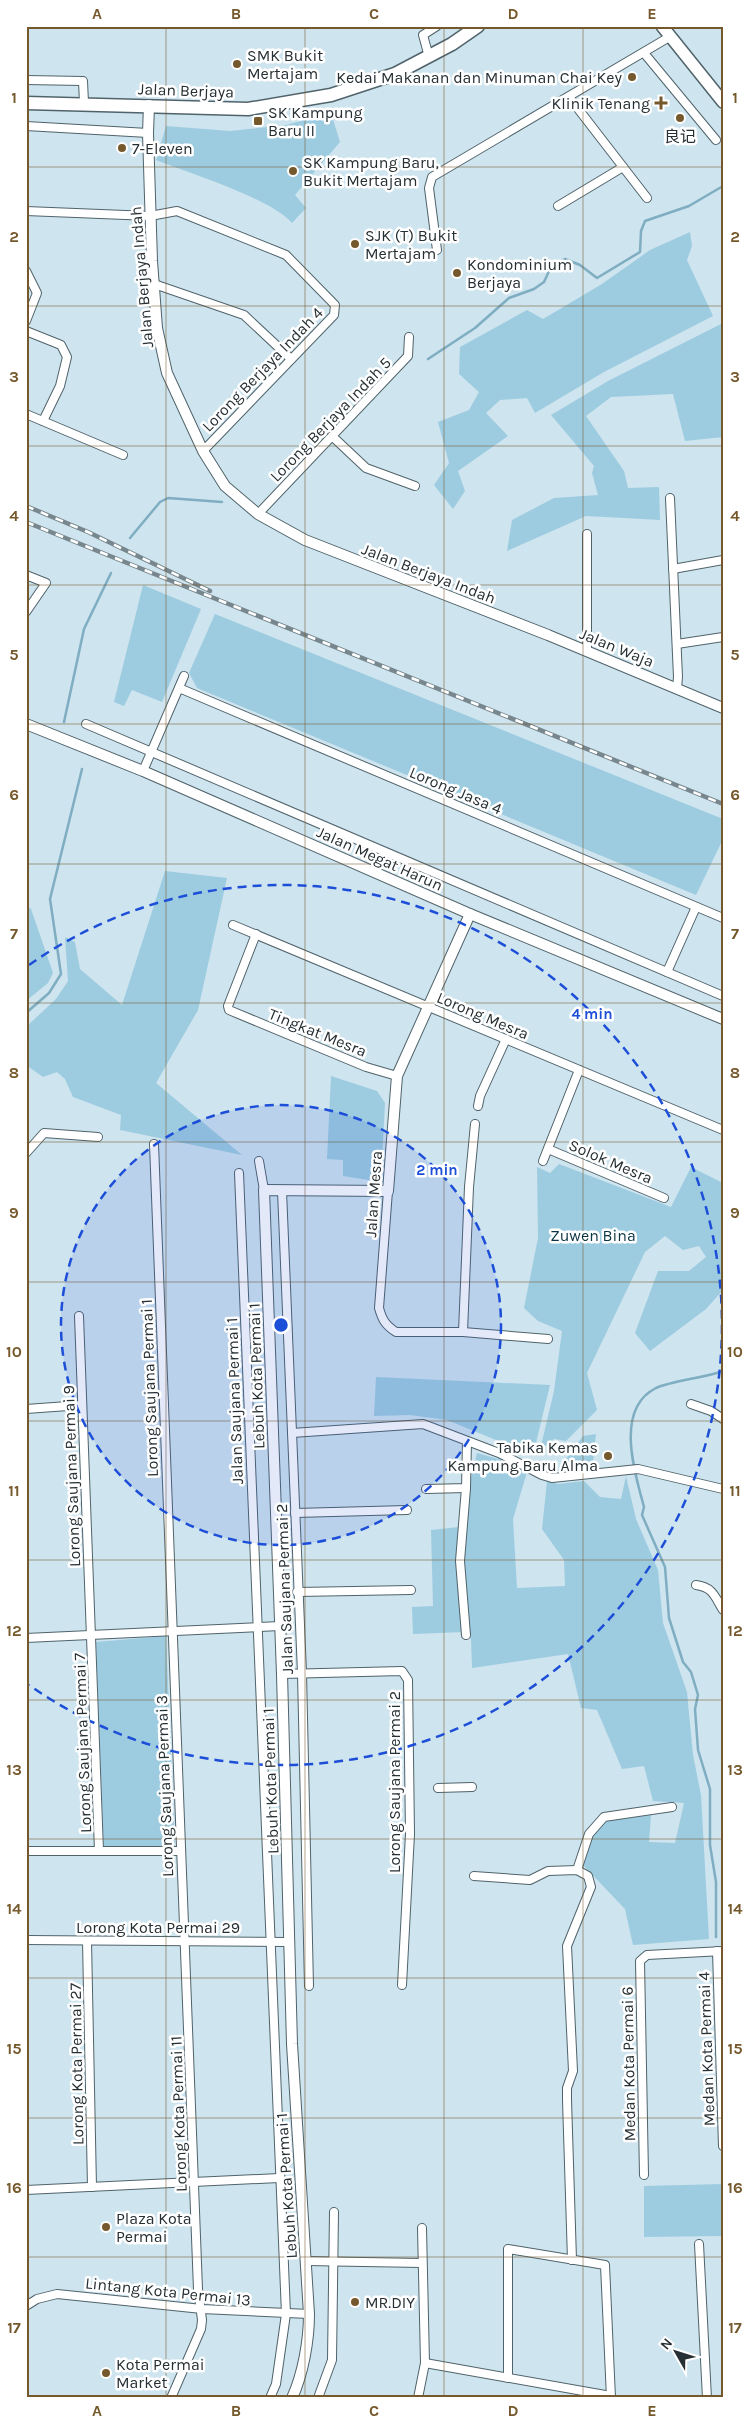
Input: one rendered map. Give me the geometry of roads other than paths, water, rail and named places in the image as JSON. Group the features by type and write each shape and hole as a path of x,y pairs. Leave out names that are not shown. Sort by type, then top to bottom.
{"main road":[{"name":"Jalan Berjaya","path":"26,103 248,108 331,95 395,74 429,57 478,26"},
{"path":"662,26 723,102"}],"street":[{"path":"429,57 422,35 437,26"},
{"path":"437,250 429,188 432,177 671,36"},
{"path":"644,52 716,140"},
{"path":"26,80 83,81 84,103"},
{"path":"569,97 647,198"},
{"name":"Jalan Berjaya Indah","path":"149,105 150,216 157,328 167,373 203,451 224,486 258,514 305,540 498,616"},
{"path":"26,126 148,134"},
{"path":"558,206 624,167"},
{"path":"26,211 150,216"},
{"name":"Lorong Berjaya Indah 4","path":"150,216 178,211 286,255 335,304 334,315 203,451"},
{"path":"26,271 37,293 26,321"},
{"path":"154,284 244,315 291,359"},
{"path":"26,331 61,345 67,357 60,386 43,421"},
{"name":"Lorong Berjaya Indah 5","path":"258,514 408,356 409,337"},
{"path":"26,414 123,455"},
{"path":"332,436 366,468 415,486"},
{"path":"670,498 677,644 677,688"},
{"path":"587,534 588,651"},
{"path":"674,569 723,560"},
{"path":"26,575 46,582 26,612"},
{"name":"Jalan Waja","path":"498,616 588,651 723,708"},
{"path":"677,644 723,637"},
{"path":"143,771 184,676"},
{"name":"Lorong Jasa 4","path":"179,688 723,918"},
{"name":"Jalan Megat Harun","path":"26,724 143,771 470,914 722,1015"},
{"name":"Jalan Megat Harun","path":"86,724 723,996"},
{"path":"667,972 696,907"},
{"name":"Jalan Mesra","path":"470,914 397,1076 379,1308 383,1321 396,1332 463,1332 548,1339"},
{"name":"Lorong Mesra","path":"233,925 723,1130"},
{"name":"Tingkat Mesra","path":"256,934 228,1006 229,1010 366,1067 397,1076"},
{"path":"478,1106 480,1096 506,1039"},
{"name":"Solok Mesra","path":"543,1161 579,1070"},
{"path":"463,1332 474,1124"},
{"path":"26,1153 44,1132 98,1137"},
{"name":"Lorong Saujana Permai 1","path":"154,1144 173,1630"},
{"name":"Solok Mesra","path":"548,1149 664,1198"},
{"name":"Lebuh Kota Permai 1","path":"259,1161 264,1190 282,1674 292,2044 309,2314 309,2328 297,2388 292,2398"},
{"name":"Jalan Saujana Permai 1","path":"239,1173 258,1627"},
{"path":"264,1190 388,1191"},
{"name":"Jalan Saujana Permai 2","path":"282,1191 297,1592 302,1673 309,1986"},
{"name":"Lorong Saujana Permai 9","path":"78,1316 92,1634"},
{"path":"691,1404 711,1411 723,1419"},
{"path":"26,1409 82,1405"},
{"path":"292,1433 423,1424 499,1453 552,1478 638,1469 723,1488"},
{"path":"466,1635 460,1561 466,1488 467,1441"},
{"path":"426,1489 466,1488"},
{"path":"295,1512 407,1510"},
{"path":"696,1585 707,1586 712,1590 723,1610"},
{"path":"297,1592 411,1590"},
{"path":"26,1638 280,1626"},
{"name":"Lebuh Kota Permai 1","path":"258,1627 286,2314 276,2384 270,2398"},
{"name":"Lorong Saujana Permai 3","path":"173,1630 185,1942"},
{"name":"Lorong Saujana Permai 7","path":"92,1634 99,1851"},
{"name":"Lorong Saujana Permai 2","path":"282,1674 402,1671 408,1680 410,1834 402,1985"},
{"path":"438,1788 472,1787"},
{"path":"577,1870 589,1834 604,1817 672,1807"},
{"path":"26,1851 180,1851"},
{"path":"474,1876 530,1880 548,1871 577,1870 588,1876 592,1887 567,1946 573,2071 567,2088 572,2260"},
{"name":"Lorong Kota Permai 29","path":"26,1940 290,1942"},
{"name":"Lorong Kota Permai 27","path":"87,1940 92,2187"},
{"name":"Lorong Kota Permai 11","path":"171,2398 201,2329 202,2309 198,2288 185,1942"},
{"name":"Medan Kota Permai 6","path":"644,2176 640,1962 647,1955 720,1951"},
{"name":"Medan Kota Permai 4","path":"720,1951 723,2146"},
{"path":"26,2190 279,2178"},
{"path":"318,2398 332,2360 334,2212"},
{"path":"418,2398 425,2363 422,2228"},
{"path":"699,2244 707,2398"},
{"path":"425,2363 611,2397 605,2265 508,2249 508,2378"},
{"path":"306,2262 422,2263"},
{"name":"Lintang Kota Permai 13","path":"26,2306 37,2299 57,2294 202,2309 309,2314"}],"waterway":[{"path":"428,359 475,328 509,298 534,289 544,282 549,271 557,263 565,259 580,265 597,278 640,252 641,231 645,221 689,206 723,186"},
{"path":"130,538 160,502 168,498 222,502"},
{"path":"64,722 84,629 111,573"},
{"path":"26,1013 49,993 61,974 50,899 82,769"},
{"path":"716,1937 716,1882 710,1845 710,1789 698,1750 695,1709 698,1695 691,1672 683,1662 669,1618 665,1567 642,1515 644,1507 633,1460 631,1426 635,1411 643,1398 656,1388 723,1371"}],"railway":[{"path":"26,506 88,532 210,591"},
{"path":"26,522 723,804"}],"place":[{"name":"SMK Bukit Mertajam","path":"237,64"},
{"name":"Kedai Makanan dan Minuman Chai Key","path":"632,77"},
{"name":"Klinik Tenang","path":"661,103"},
{"name":"良记","path":"680,118"},
{"name":"SK Kampung Baru II","path":"258,121"},
{"name":"7-Eleven","path":"122,148"},
{"name":"SK Kampung Baru, Bukit Mertajam","path":"293,171"},
{"name":"SJK (T) Bukit Mertajam","path":"355,244"},
{"name":"Kondominium Berjaya","path":"457,273"},
{"name":"Tabika Kemas Kampung Baru Alma","path":"608,1456"},
{"name":"Plaza Kota Permai","path":"106,2227"},
{"name":"MR.DIY","path":"355,2302"},
{"name":"Kota Permai Market","path":"106,2373"}],"park label":[{"name":"Zuwen Bina","path":"593,1235"}]}
